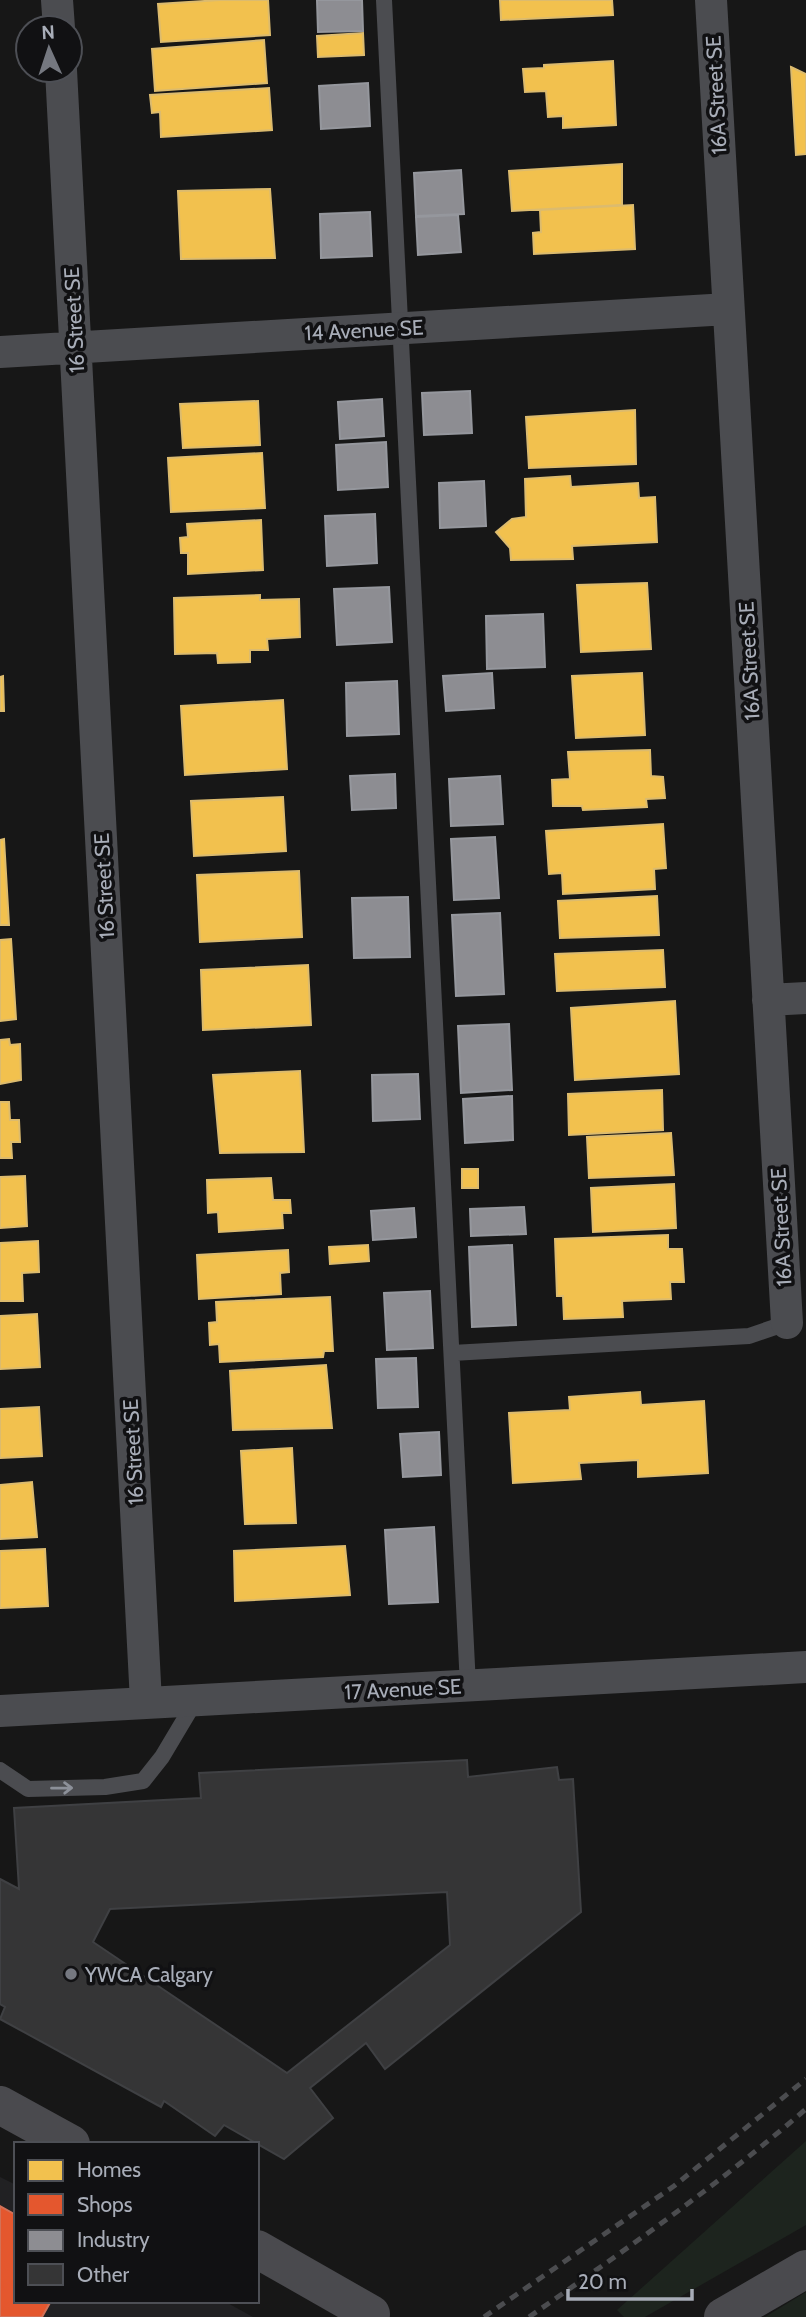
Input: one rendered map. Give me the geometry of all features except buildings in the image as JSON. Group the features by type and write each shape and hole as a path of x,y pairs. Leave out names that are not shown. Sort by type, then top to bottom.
{"main road":[{"path":"0,2105 67,2142"},
{"path":"259,2250 371,2314"},
{"path":"723,2317 806,2269"}],"street":[{"name":"16A Street SE","path":"711,0 787,1323"},
{"name":"16 Street SE","path":"62,84 146,1702"},
{"name":"14 Avenue SE","path":"0,352 728,309"},
{"path":"768,1000 806,998"},
{"name":"17 Avenue SE","path":"0,1711 806,1667"}],"lane":[{"path":"384,0 468,1686"},
{"path":"452,1353 748,1336 787,1323"},
{"path":"0,1770 28,1789 105,1787 143,1781 162,1757 196,1700"}],"shaded area":[{"path":"806,2141 806,2225 645,2317 624,2317 617,2310"},
{"path":"0,2177 14,2184 14,2303 228,2303 253,2317 0,2317"},
{"path":"806,2292 806,2317 765,2317"}],"railway":[{"path":"484,2317 674,2186 806,2079"},
{"path":"529,2317 705,2191 806,2109"}],"place":[{"name":"YWCA Calgary","path":"71,1974"}]}
